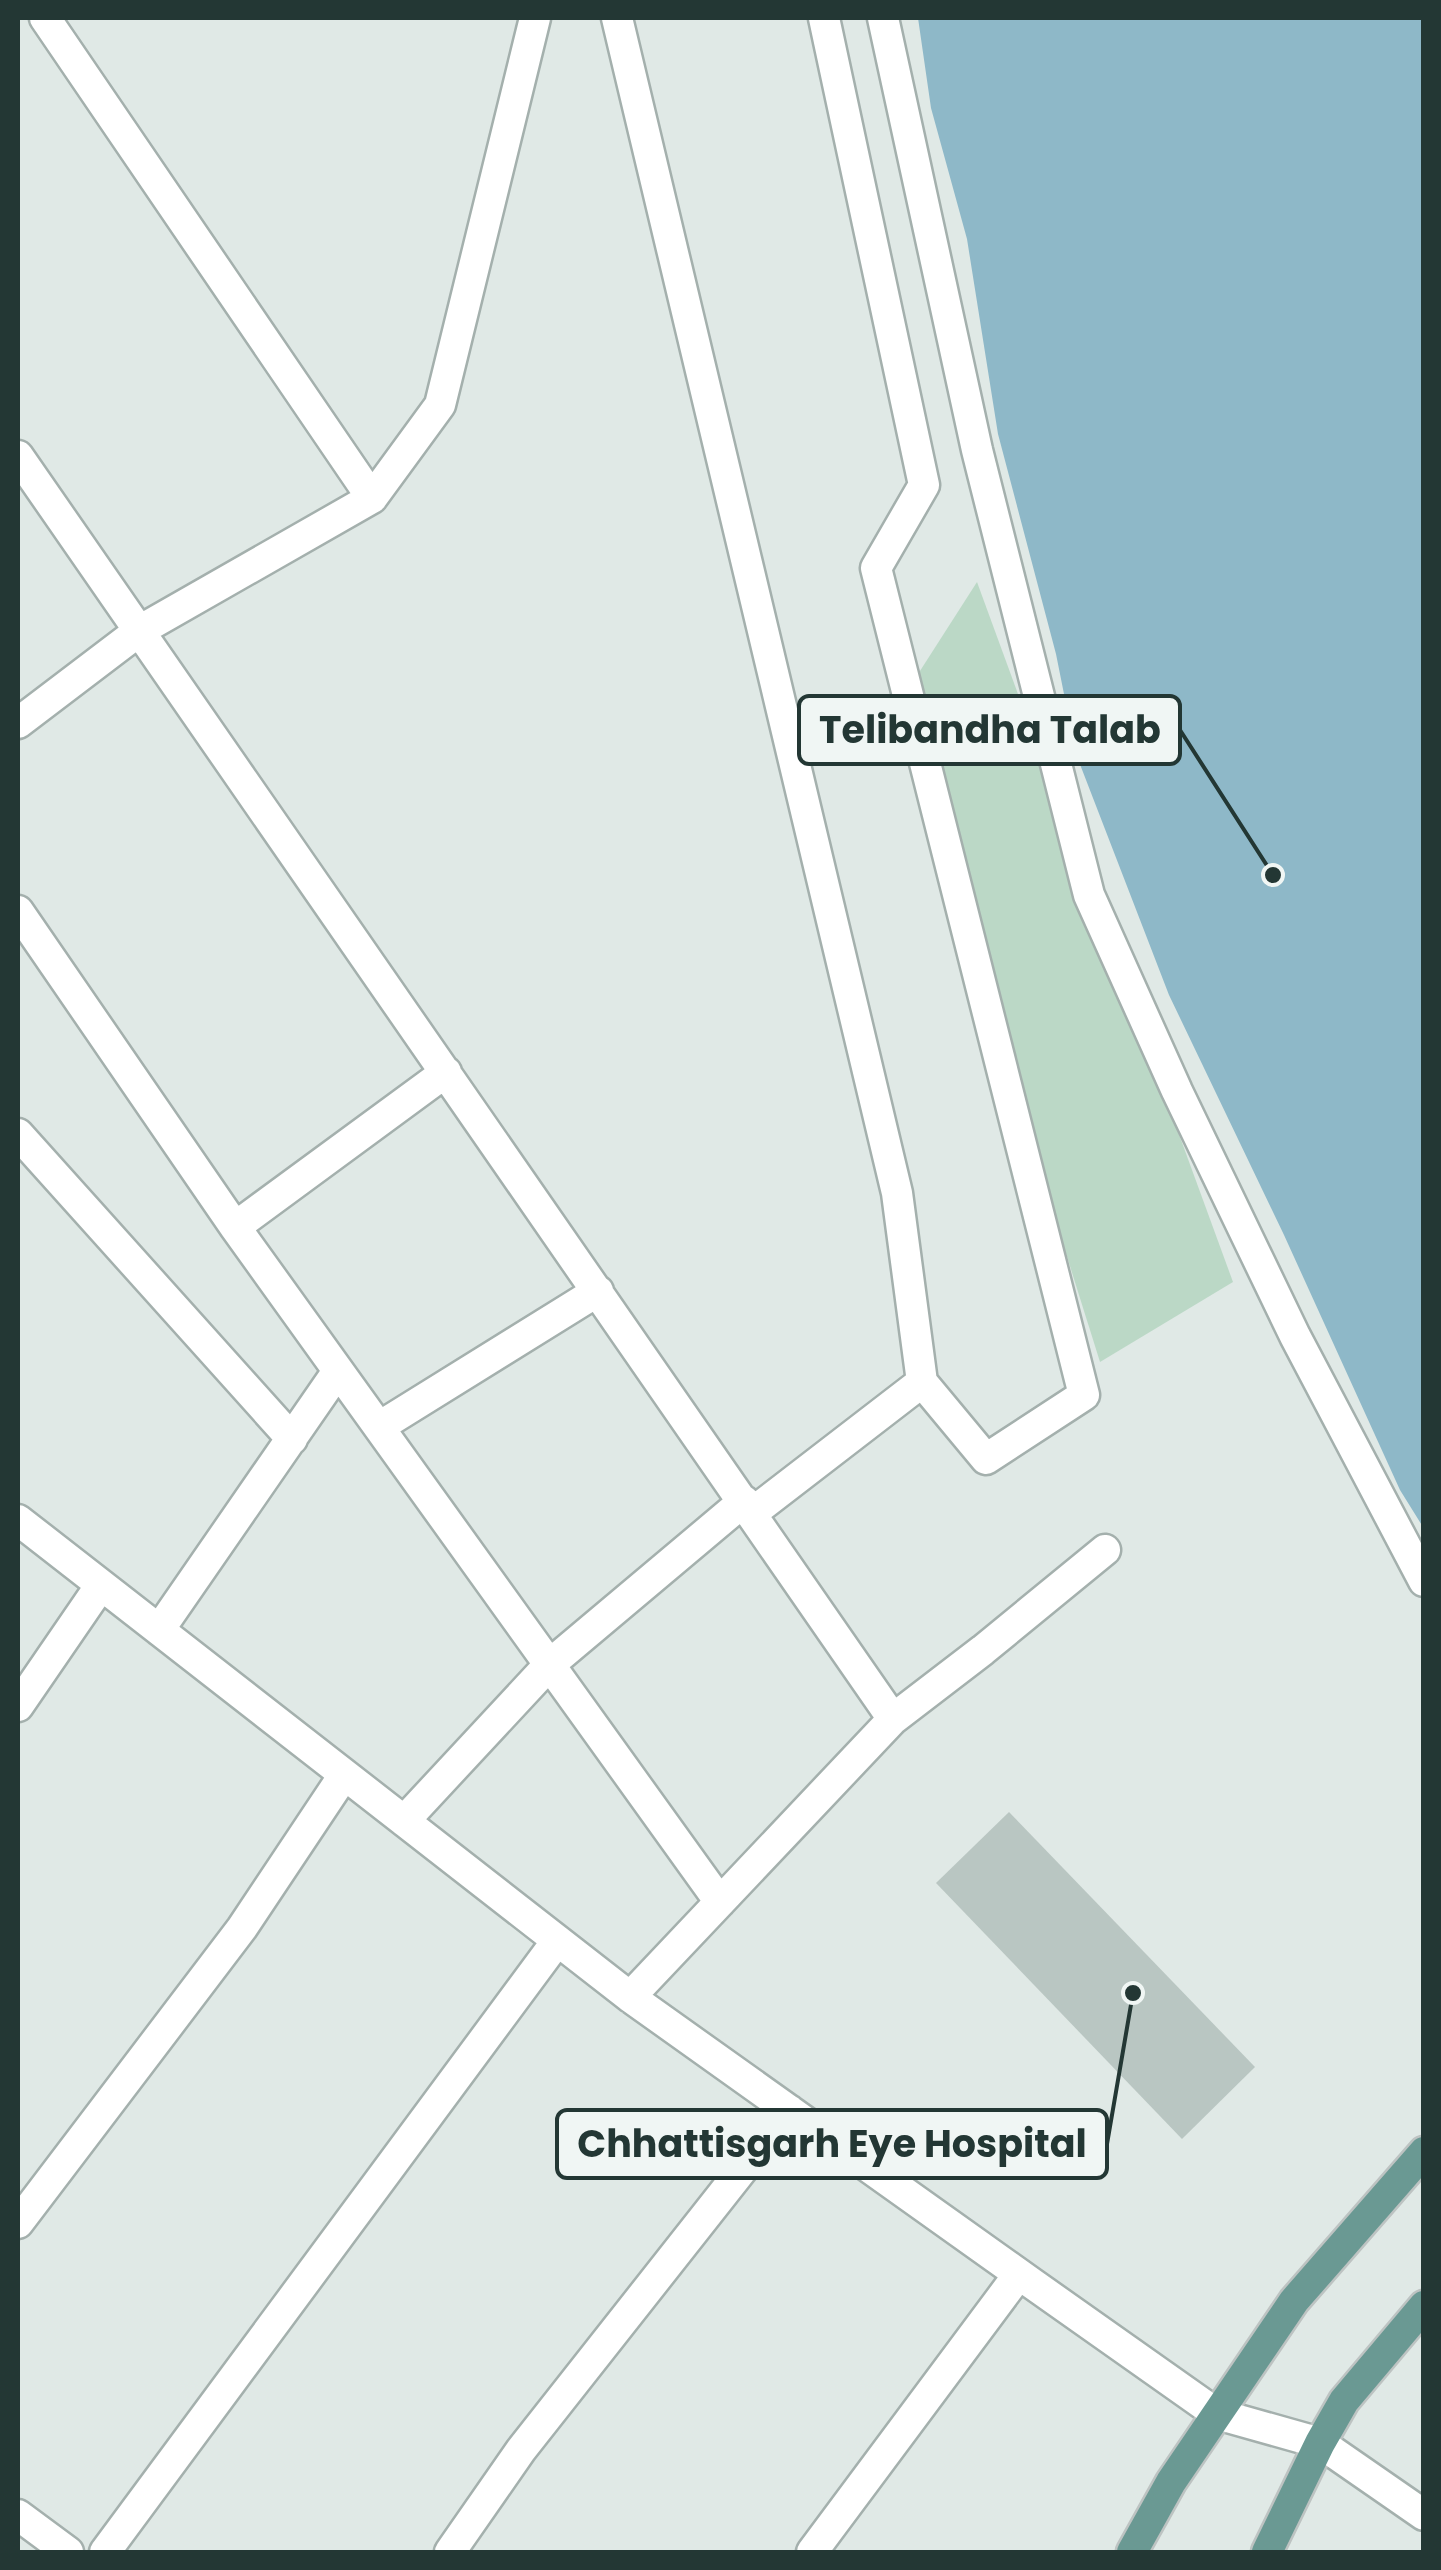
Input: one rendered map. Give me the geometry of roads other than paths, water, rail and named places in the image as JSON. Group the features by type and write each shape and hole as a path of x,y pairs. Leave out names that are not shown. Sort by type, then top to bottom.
{"main road":[{"path":"1132,2552 1171,2482 1294,2300 1424,2152"},
{"path":"1267,2552 1344,2401 1424,2306"}],"street":[{"path":"45,18 372,498"},
{"path":"18,723 139,631 372,498 440,405 535,18"},
{"path":"617,18 897,1193 922,1382 986,1459 1084,1395 876,568 924,485 824,18"},
{"path":"883,18 976,450 1089,895 1177,1091 1270,1283 1424,1581"},
{"path":"18,456 892,1719"},
{"path":"18,911 235,1228 720,1902"},
{"path":"235,1228 446,1072"},
{"path":"18,1134 292,1439"},
{"path":"378,1427 598,1290"},
{"path":"159,1630 338,1372"},
{"path":"404,1822 549,1665 748,1507 922,1382"},
{"path":"18,1520 630,1997 1019,2274 1217,2414 1320,2442 1424,2515"},
{"path":"630,1997 892,1719 1105,1550"},
{"path":"18,1706 101,1585"},
{"path":"18,2222 242,1928 344,1775"},
{"path":"105,2552 557,1940"},
{"path":"450,2552 532,2435 789,2110"},
{"path":"812,2552 1019,2274"},
{"path":"18,2515 68,2552"}],"water":[{"path":"918,18 1423,18 1423,1527 1400,1490 1169,995 1076,754 1056,654 998,434 967,239 931,108"}],"place":[{"name":"Telibandha Talab","path":"1273,875"},
{"name":"Chhattisgarh Eye Hospital","path":"1133,1993"}]}
